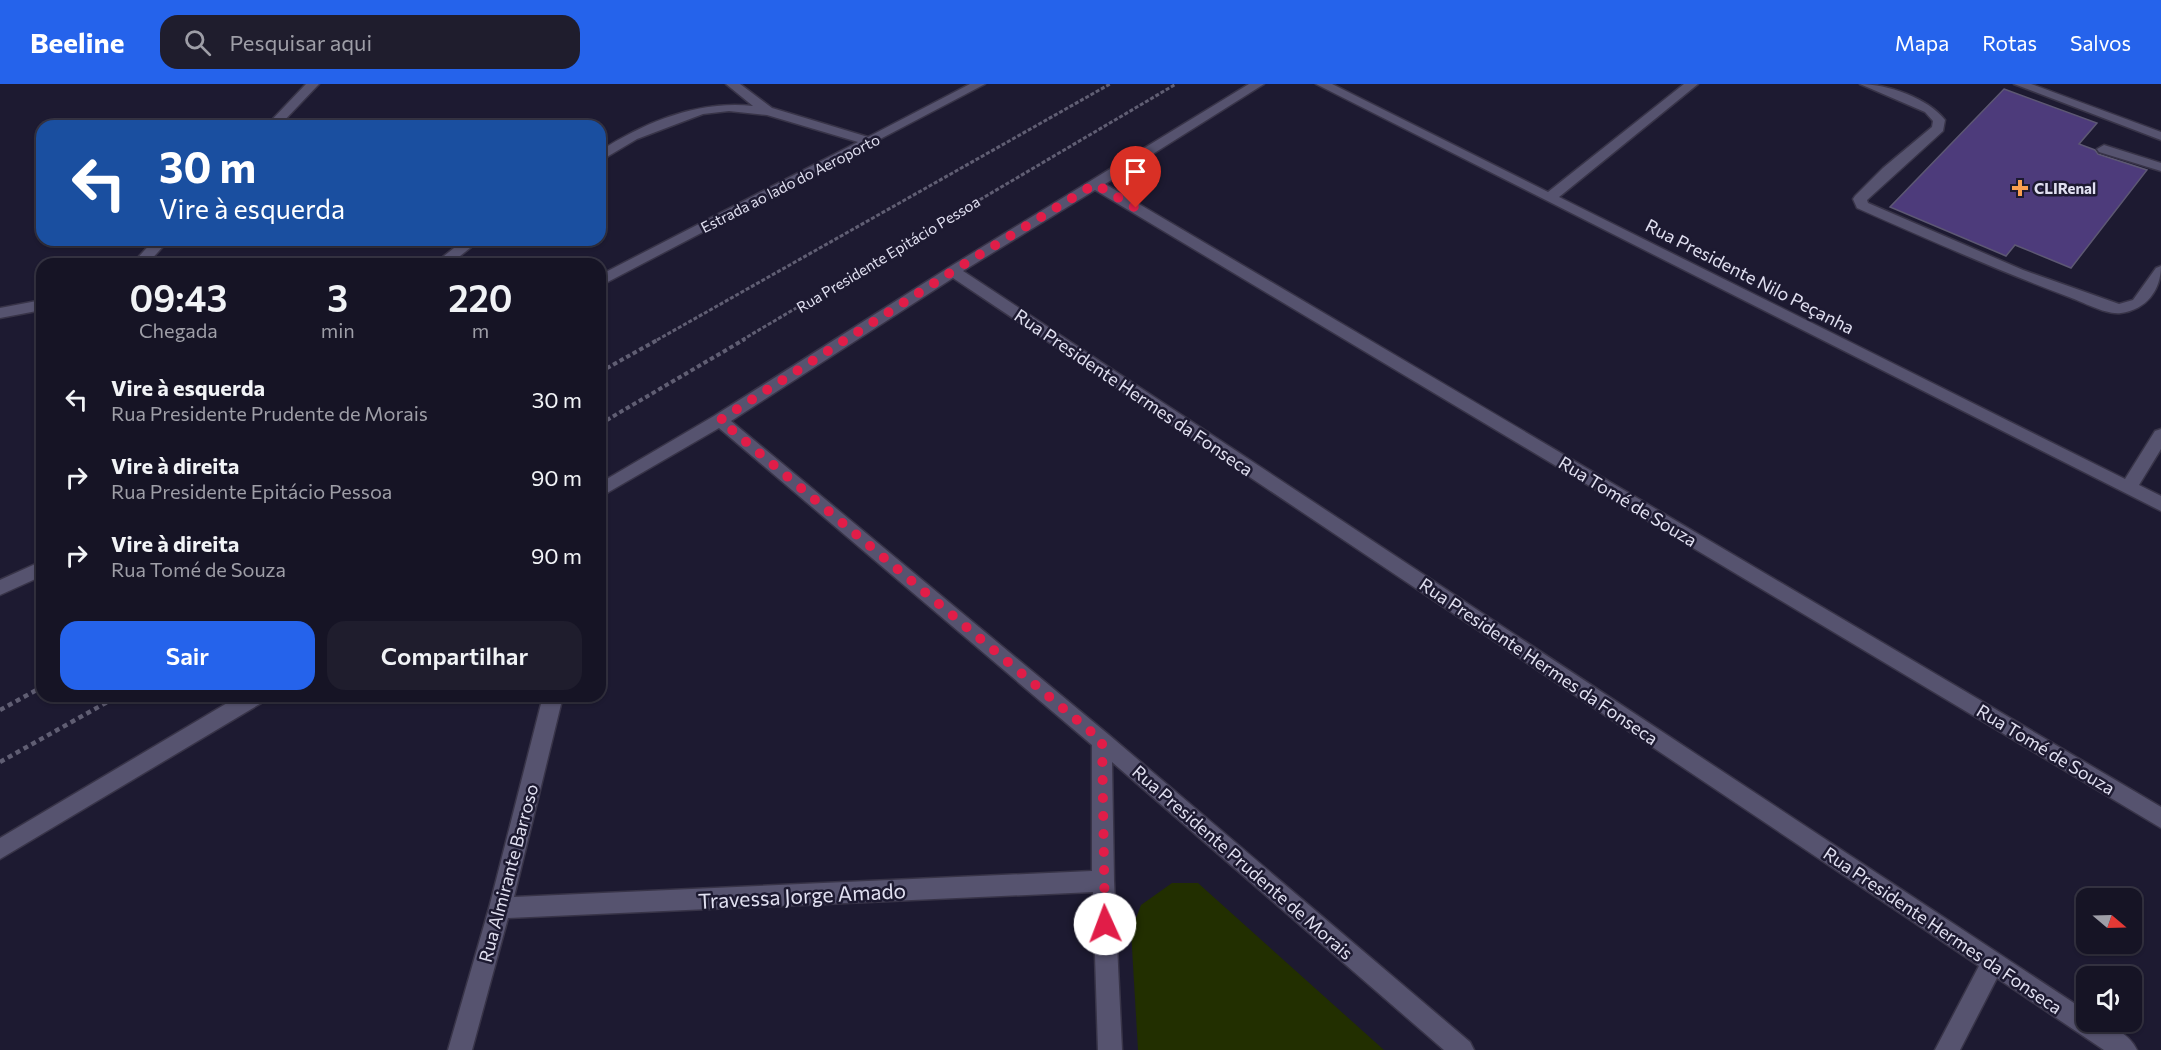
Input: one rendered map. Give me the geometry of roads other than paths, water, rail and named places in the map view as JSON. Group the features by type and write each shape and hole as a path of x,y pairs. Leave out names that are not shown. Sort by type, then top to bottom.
{"street":[{"path":"278,120 313,84"},
{"path":"732,84 768,111"},
{"name":"Estrada ao lado do Aeroporto","path":"606,278 979,84"},
{"path":"606,492 953,271 1258,84"},
{"name":"Rua Presidente Nilo Peçanha","path":"1322,84 2161,504"},
{"path":"1550,197 1692,84"},
{"path":"1866,84 1929,109 1939,120 1938,128 1893,164 1871,186 1860,199 1862,205 2018,273 2119,309 2138,303 2161,272"},
{"path":"2020,84 2161,136"},
{"path":"606,153 632,136 701,111 729,107 768,111 869,141"},
{"path":"2104,149 2161,167"},
{"name":"Rua Tomé de Souza","path":"1095,184 2161,818"},
{"path":"145,258 156,246"},
{"path":"449,258 465,246"},
{"name":"Rua Presidente Hermes da Fonseca","path":"953,271 2125,1050"},
{"path":"0,313 36,306"},
{"name":"Rua Presidente Prudente de Morais","path":"720,420 1102,741 1462,1050"},
{"path":"2128,488 2161,435"},
{"path":"0,588 36,571"},
{"path":"0,849 246,702"},
{"name":"Rua Almirante Barroso","path":"460,1050 500,908 552,702"},
{"path":"1102,741 1103,882 1110,1050"},
{"name":"Travessa Jorge Amado","path":"500,908 1103,882"},
{"path":"1947,1050 1993,963"}],"place":[{"name":"CLIRenal","path":"2020,188"}]}
